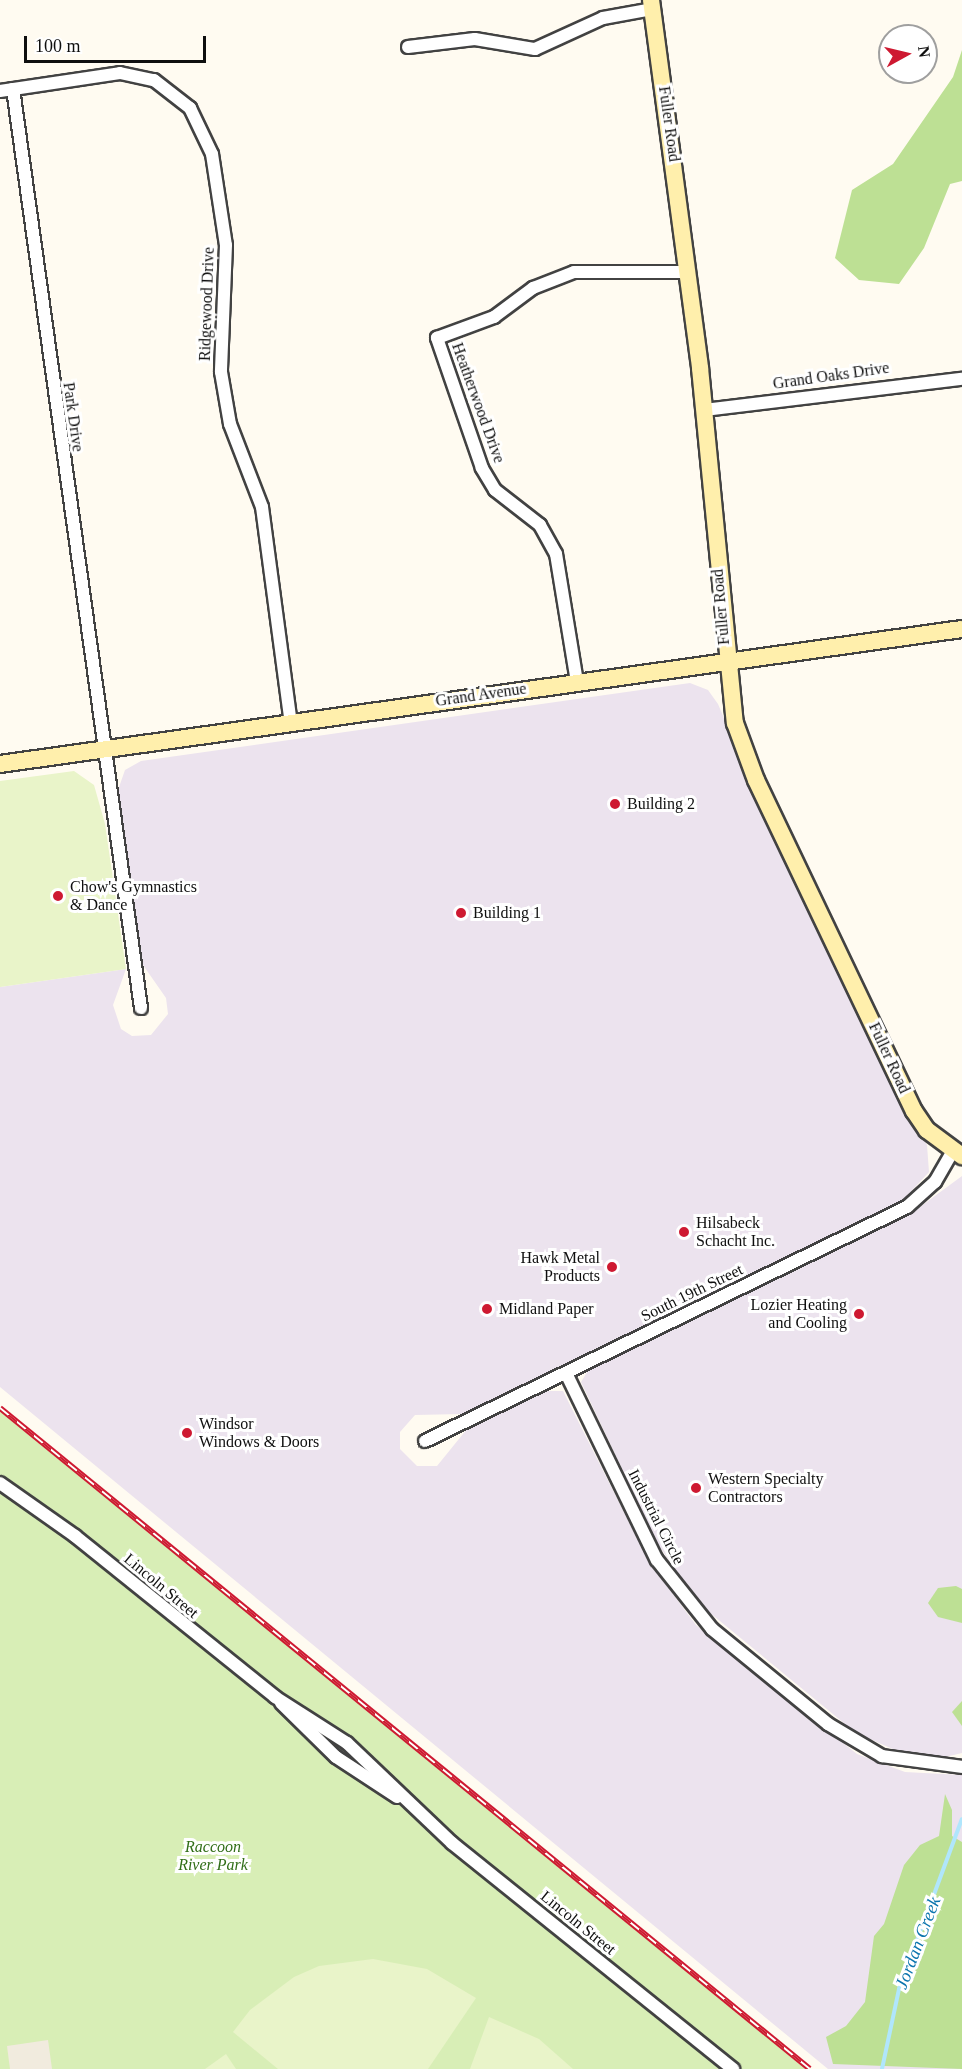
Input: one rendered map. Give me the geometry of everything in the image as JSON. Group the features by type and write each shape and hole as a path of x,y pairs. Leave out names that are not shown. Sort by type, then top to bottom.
{"street":[{"path":"408,47 475,39 535,49 603,18 652,4"},
{"name":"Fuller Road","path":"652,4 704,410 726,662 735,723 761,790 914,1111 927,1130 957,1153"},
{"name":"Ridgewood Drive","path":"0,91 120,73 154,80 190,108 212,154 226,245 221,372 231,424 262,507 291,723"},
{"name":"Park Drive","path":"14,89 103,749 141,1008"},
{"name":"Heatherwood Drive","path":"577,682 556,554 540,525 495,490 482,468 437,338 494,317 534,288 574,272 688,272"},
{"name":"Grand Oaks Drive","path":"704,410 962,379"},
{"name":"Grand Avenue","path":"0,764 962,629"},
{"name":"South 19th Street","path":"425,1441 907,1207 935,1182 957,1153"},
{"name":"Industrial Circle","path":"566,1373 673,1585 712,1629 828,1724 882,1756 911,1764 962,1767"},
{"name":"Lincoln Street","path":"0,1477 25,1500"},
{"name":"Lincoln Street","path":"0,1483 25,1500 275,1697 347,1743 404,1801"},
{"name":"Lincoln Street","path":"275,1697 336,1757 404,1801 733,2069"}],"shaded area":[{"path":"690,683 708,690 718,704 762,808 908,1116 927,1145 929,1172 903,1200 462,1414 415,1415 400,1432 400,1449 417,1466 437,1466 467,1429 547,1391 563,1391 649,1562 696,1625 857,1754 905,1772 962,1775 962,2069 828,2069 0,1387 0,987 126,969 113,1005 121,1029 132,1036 151,1035 168,1014 166,998 143,965 118,790 125,770 141,761"},
{"path":"962,1176 962,1753 937,1759 902,1753 856,1733 698,1603 657,1543 581,1382 589,1369 909,1215"},
{"path":"48,2040 52,2069 10,2069 7,2046"}],"green space":[{"path":"962,50 962,181 950,184 924,248 899,284 859,280 835,258 852,190 893,164 953,77"},
{"name":"Chow's Gymnastics & Dance","path":"74,771 94,785 105,824 126,969 0,987 0,781"},
{"name":"Raccoon River Park","path":"0,1408 78,1472 810,2069 0,2069"},
{"path":"956,1586 962,1589 962,1623 938,1617 928,1603 938,1588"},
{"path":"962,1701 962,1726 952,1712"},
{"path":"945,1794 952,1810 952,1836 962,1842 962,2069 833,2064 826,2037 846,2026 865,2002 874,1936 884,1924 904,1865 920,1845 939,1836"},
{"path":"373,1959 427,1969 476,1998 428,2069 278,2069 233,2032 250,2010 294,1977 319,1966"},
{"path":"489,2017 539,2039 573,2069 470,2069"},
{"path":"226,2054 236,2069 205,2069"}],"waterway":[{"name":"Jordan Creek","path":"882,2069 899,1989 962,1819"}],"railway":[{"path":"0,1408 810,2069"}],"place":[{"name":"Building 2","path":"615,804"},
{"name":"Chow's Gymnastics & Dance","path":"58,896"},
{"name":"Building 1","path":"461,913"},
{"name":"Hilsabeck Schacht Inc.","path":"684,1232"},
{"name":"Hawk Metal Products","path":"612,1267"},
{"name":"Midland Paper","path":"487,1309"},
{"name":"Lozier Heating and Cooling","path":"859,1314"},
{"name":"Windsor Windows & Doors","path":"187,1433"},
{"name":"Western Specialty Contractors","path":"696,1488"}]}
